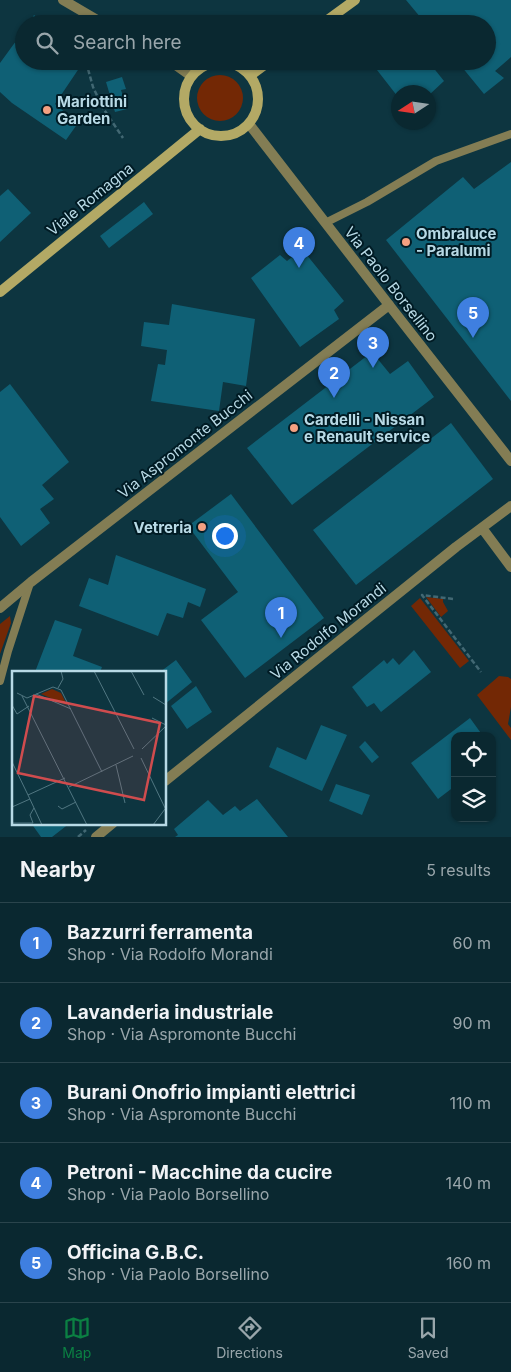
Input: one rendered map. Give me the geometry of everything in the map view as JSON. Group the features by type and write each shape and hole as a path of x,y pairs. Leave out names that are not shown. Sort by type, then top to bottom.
{"main road":[{"path":"334,15 355,0"},
{"path":"197,70 191,76 186,87 184,99 186,110 191,121 200,129 208,134 225,136 242,130 249,124 255,116 258,106 256,85 251,76 244,70"},
{"path":"251,76 259,70"},
{"name":"Viale Romagna","path":"0,292 200,129"}],"street":[{"path":"63,0 89,15"},
{"path":"183,70 191,76"},
{"name":"Via Paolo Borsellino","path":"249,124 511,461"},
{"name":"Via Aspromonte Bucchi","path":"0,608 389,305"},
{"name":"Via Rodolfo Morandi","path":"166,780 511,506"},
{"path":"482,528 511,567"},
{"path":"96,837 112,824"}],"lane":[{"path":"325,223 367,202 436,162 511,134"},
{"path":"0,681 31,582"}],"path":[{"path":"88,70 93,87 103,108 123,138"},
{"path":"453,599 422,595 481,672"}],"shaded area":[{"path":"215,75 225,75 239,85 243,98 239,111 233,117 225,121 215,121 201,111 197,103 197,93 207,79"},
{"path":"426,597 443,599 448,611 441,617"},
{"path":"420,598 469,661 460,668 411,606"},
{"path":"10,616 11,623 0,654 0,624"},
{"path":"499,676 511,679 511,707 508,724 511,728 511,740 477,695"}],"building":[{"path":"406,0 511,0 511,57 495,71 504,78 484,94 464,70 496,70 496,15 418,15"},
{"path":"15,42 15,70 78,70 55,104 78,123 66,140 12,103 0,92 0,63"},
{"path":"377,70 435,70 444,81 436,88 436,85 391,85 391,88"},
{"path":"122,77 126,89 121,90 127,109 115,112 106,82"},
{"path":"511,162 511,401 386,240 463,177 474,189"},
{"path":"8,189 31,213 0,242 0,196"},
{"path":"144,202 153,214 109,248 100,236"},
{"path":"302,249 344,301 334,310 339,319 300,347 251,278 280,255 287,261"},
{"path":"172,304 255,319 246,386 223,382 219,411 151,401 158,364 165,365 167,350 141,346 144,322 169,325"},
{"path":"372,352 390,374 408,361 434,397 292,505 247,448"},
{"path":"10,384 69,462 42,485 54,499 40,509 50,523 21,546 0,517 0,392"},
{"path":"451,423 493,479 356,585 313,530"},
{"path":"231,494 324,618 245,678 201,620 238,592 188,526"},
{"path":"116,555 206,589 200,607 188,602 183,618 167,613 158,636 79,606 89,578 108,585"},
{"path":"55,620 82,629 73,656 102,667 100,671 35,671"},
{"path":"414,650 431,672 381,712 374,703 367,707 352,687 384,660 387,664 393,658 399,665"},
{"path":"176,660 192,682 166,703 166,671 161,671"},
{"path":"196,686 212,712 187,729 171,706"},
{"path":"470,718 480,732 452,732"},
{"path":"321,725 347,735 322,791 269,767 277,747 306,760"},
{"path":"451,732 451,789 438,799 411,763"},
{"path":"365,741 379,757 372,763 359,747"},
{"path":"336,784 370,795 362,815 329,801"},
{"path":"257,799 288,837 175,837 178,835 174,829 208,800 223,815 235,806 240,811"},
{"path":"32,824 69,824 52,837 41,837"}],"place":[{"name":"Mariottini Garden","path":"47,110"},
{"name":"Ombraluce - Paralumi","path":"406,242"},
{"name":"Petroni - Macchine da cucire","path":"299,268"},
{"name":"Officina G.B.C.","path":"473,338"},
{"name":"Burani Onofrio impianti elettrici","path":"373,368"},
{"name":"Lavanderia industriale","path":"334,398"},
{"name":"Cardelli - Nissan e Renault service","path":"294,428"},
{"name":"Vetreria","path":"202,527"},
{"name":"Bazzurri ferramenta","path":"281,638"}]}
